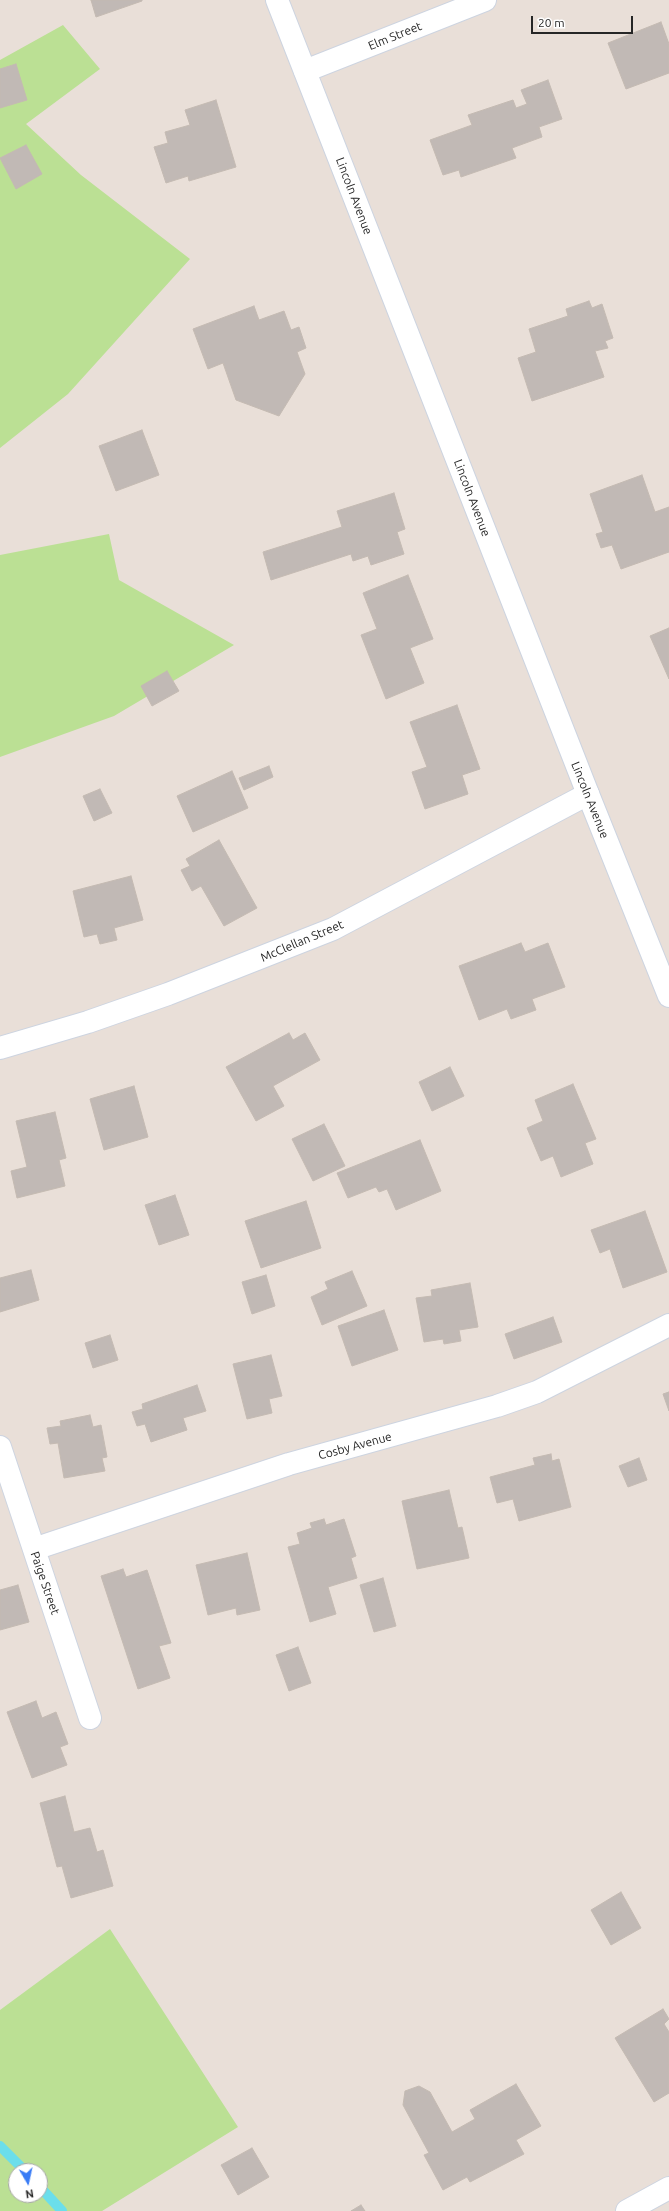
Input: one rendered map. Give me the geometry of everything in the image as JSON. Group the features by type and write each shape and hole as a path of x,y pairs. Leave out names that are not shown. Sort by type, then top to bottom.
{"street":[{"name":"Lincoln Avenue","path":"277,0 588,794 669,996"},
{"name":"Elm Street","path":"305,71 485,0"},
{"name":"McClellan Street","path":"0,1048 88,1022 153,1000 333,929 588,794"},
{"name":"Cosby Avenue","path":"34,1549 289,1464 504,1404 537,1392 669,1325"},
{"name":"Paige Street","path":"0,1447 90,1718"},
{"path":"627,2211 669,2188"}],"green space":[{"path":"63,25 100,69 26,124 81,175 190,259 68,394 0,448 0,60"},
{"path":"109,534 119,580 234,645 114,716 0,757 0,555"},
{"path":"110,1929 238,2127 102,2211 0,2211 0,2010"}],"building":[{"path":"91,0 142,0 142,1 96,17"},
{"path":"661,22 669,44 669,73 626,89 608,43"},
{"path":"16,64 27,100 0,108 0,69"},
{"path":"548,80 562,119 539,127 542,137 512,148 516,158 461,177 459,170 443,175 430,140 472,125 468,115 513,100 516,108 527,104 521,90"},
{"path":"216,100 236,167 189,181 188,176 166,183 154,147 168,143 165,132 190,125 185,110"},
{"path":"26,145 42,174 16,189 0,158"},
{"path":"589,301 592,308 602,304 613,338 605,341 608,348 595,351 604,377 532,401 518,358 536,352 529,329 568,316 566,309"},
{"path":"254,306 259,320 284,311 291,330 299,327 306,348 297,352 305,374 279,416 236,400 223,363 208,369 193,329"},
{"path":"142,430 159,475 116,491 99,446"},
{"path":"642,475 655,512 669,507 669,552 621,569 612,545 601,548 596,534 603,532 590,494"},
{"path":"394,493 405,529 397,532 404,554 371,565 368,556 353,561 351,554 271,580 263,552 342,527 337,511"},
{"path":"408,575 433,639 410,648 424,683 386,699 361,635 377,629 363,593"},
{"path":"669,628 669,679 650,636"},
{"path":"167,671 179,691 152,706 141,686"},
{"path":"457,705 480,769 462,775 468,794 425,809 412,772 427,767 410,722"},
{"path":"269,766 273,777 244,790 239,778"},
{"path":"232,771 248,808 193,832 177,796"},
{"path":"100,789 112,813 94,821 83,796"},
{"path":"219,840 257,908 224,926 201,886 192,891 181,870 190,866 186,859"},
{"path":"131,876 143,920 114,928 117,940 100,944 97,934 84,937 73,891"},
{"path":"521,943 525,952 548,943 565,987 532,999 536,1010 511,1019 507,1009 479,1020 459,966"},
{"path":"289,1033 293,1040 305,1033 320,1060 273,1086 284,1106 256,1121 226,1067"},
{"path":"450,1067 464,1096 432,1111 419,1082"},
{"path":"573,1084 596,1139 585,1143 593,1164 561,1177 553,1156 541,1161 527,1128 543,1121 535,1100"},
{"path":"134,1086 148,1137 104,1150 90,1099"},
{"path":"55,1112 66,1158 59,1160 65,1186 17,1198 11,1171 27,1167 16,1121"},
{"path":"324,1124 345,1166 313,1181 292,1139"},
{"path":"420,1140 441,1191 396,1210 387,1189 379,1192 376,1187 348,1198 337,1173"},
{"path":"175,1195 189,1235 159,1245 145,1205"},
{"path":"306,1201 321,1248 261,1268 245,1221"},
{"path":"645,1211 667,1272 623,1288 610,1249 600,1253 591,1230"},
{"path":"31,1270 39,1300 0,1312 0,1278"},
{"path":"352,1271 367,1306 322,1325 311,1297 328,1289 325,1282"},
{"path":"266,1275 275,1306 252,1314 242,1282"},
{"path":"470,1283 478,1327 459,1330 461,1341 444,1344 443,1339 424,1342 416,1298 432,1296 431,1290"},
{"path":"384,1310 398,1350 352,1366 338,1326"},
{"path":"553,1317 562,1342 514,1359 505,1334"},
{"path":"110,1335 118,1360 93,1368 85,1343"},
{"path":"271,1355 282,1396 269,1399 272,1413 247,1419 233,1364"},
{"path":"197,1385 206,1411 183,1418 187,1430 151,1442 145,1424 137,1426 132,1412 143,1409 142,1404"},
{"path":"669,1392 669,1411 663,1394"},
{"path":"90,1415 93,1427 101,1425 107,1457 102,1458 105,1471 64,1478 58,1443 50,1444 47,1428 61,1426 60,1421"},
{"path":"551,1454 552,1461 559,1459 571,1507 519,1521 513,1499 497,1503 490,1477 535,1465 533,1458"},
{"path":"639,1458 647,1480 628,1487 619,1466"},
{"path":"449,1490 458,1528 462,1527 469,1558 417,1569 402,1501"},
{"path":"324,1519 326,1525 344,1519 356,1556 351,1558 357,1578 328,1587 336,1614 310,1622 288,1547 300,1544 297,1533 312,1528 310,1523"},
{"path":"247,1553 260,1610 237,1615 236,1608 208,1615 196,1565"},
{"path":"123,1569 126,1577 147,1570 171,1643 159,1646 170,1678 138,1689 101,1576"},
{"path":"383,1578 396,1626 374,1632 360,1585"},
{"path":"18,1585 29,1622 0,1630 0,1590"},
{"path":"298,1647 311,1683 289,1691 276,1655"},
{"path":"36,1701 42,1718 56,1712 68,1744 60,1747 67,1765 32,1778 7,1712"},
{"path":"65,1796 74,1832 90,1828 97,1852 103,1850 113,1886 71,1898 62,1866 57,1867 40,1803"},
{"path":"621,1892 641,1928 611,1945 591,1910"},
{"path":"663,2009 669,2019 664,2024 669,2032 669,2093 654,2102 615,2038"},
{"path":"516,2084 541,2126 516,2140 524,2154 470,2182 467,2177 443,2190 424,2155 429,2153 403,2105 405,2091 419,2086 430,2092 452,2132 475,2119 470,2110"},
{"path":"252,2148 269,2177 238,2195 221,2165"},
{"path":"361,2205 365,2211 351,2211"}],"waterway":[{"path":"0,2146 17,2163"},
{"path":"48,2196 62,2211"}]}
